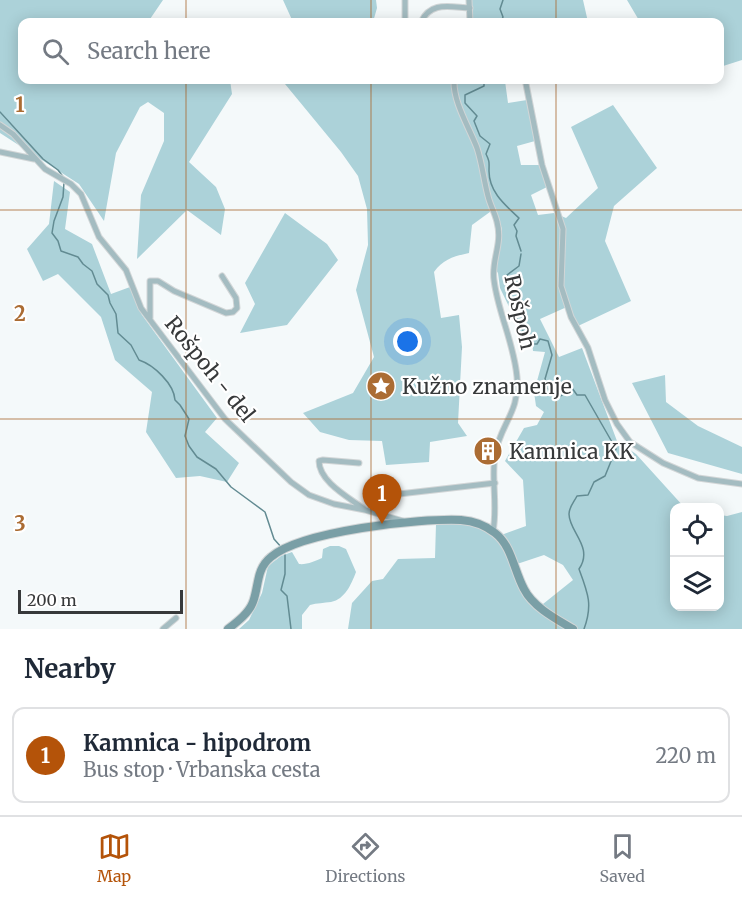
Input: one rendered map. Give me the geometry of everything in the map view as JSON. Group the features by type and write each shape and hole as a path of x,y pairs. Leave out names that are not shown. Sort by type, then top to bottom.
{"street":[{"path":"405,0 405,18"},
{"path":"469,0 470,18"},
{"path":"423,18 427,12 435,8 470,8"},
{"name":"Rošpoh","path":"454,84 454,92 478,151 489,200 497,219 499,240 493,270 494,280 513,348 517,373 515,406 495,457 496,515 493,531"},
{"path":"526,84 542,165 562,229 561,286 572,317 588,350 605,400 617,424 630,442 663,463 698,478 742,484"},
{"path":"0,125 13,134 36,159"},
{"path":"0,152 36,159"},
{"name":"Rošpoh - del","path":"36,159 45,169 71,184 81,194 99,237 126,270 141,308 225,419 291,482 309,495 334,504 397,518 407,524"},
{"name":"Rošpoh - del","path":"150,319 150,281 158,282 226,313 233,312 237,308 236,298 222,276"},
{"name":"Rošpoh - del","path":"359,463 323,460 319,461 319,465 327,479 365,510"},
{"path":"399,494 495,483"},
{"path":"228,629 252,605 263,565 277,552 309,538 330,534 461,520 478,523 501,538 511,556 524,590 536,603 573,629"},
{"path":"164,629 176,618"}],"shaded area":[{"path":"0,0 163,0 151,18 18,18 18,84 231,84 232,94 189,162 216,187 225,209 221,235 187,210 137,259 141,195 164,141 164,113 148,102 140,107 116,153 104,221 79,184 0,133"},
{"path":"283,0 376,0 377,8 374,18 291,18"},
{"path":"469,0 583,0 587,18 469,18"},
{"path":"627,0 742,0 742,60 724,66 724,18 638,18"},
{"path":"285,84 505,84 508,103 527,100 535,141 517,146 521,165 540,165 547,187 531,195 538,215 554,213 566,218 598,188 571,127 613,105 657,168 614,206 605,241 631,301 578,326 569,306 540,319 559,357 582,348 617,441 636,454 680,503 670,503 670,611 724,611 724,516 742,512 742,629 348,629 352,603 372,581 383,579 398,559 435,558 436,524 454,522 468,524 496,537 526,526 523,480 505,461 524,428 537,425 544,412 536,406 534,392 545,352 533,351 532,340 524,338 500,288 496,270 502,229 494,209 472,225 469,253 445,261 434,272 441,318 459,315 462,347 458,423 467,436 430,442 429,462 386,465 382,441 349,440 320,432 303,413 353,393 374,357 356,290 368,245 367,209 358,176","holes":["544,555 563,565 573,580 538,608 518,587 511,566"]},
{"path":"54,181 70,192 65,229 92,244 111,294 130,287 142,315 217,418 205,432 239,463 227,482 200,476 176,478 146,432 152,392 115,360 101,317 58,274 43,281 27,249 49,224"},
{"path":"285,213 327,244 338,260 287,325 240,333 255,304 245,283"},
{"path":"665,375 666,402 698,426 742,447 742,474 668,453 632,383"},
{"path":"330,546 346,549 356,572 344,595 331,602 310,605 302,615 302,629 239,629 249,620 262,593 268,566 281,556 292,552 299,564 305,564 322,558 323,549"}],"waterway":[{"path":"503,0 500,9 503,18"},
{"path":"484,84 465,95 465,103 477,116 474,121 480,136 490,144 486,154 489,161 490,179 495,192 519,218 514,225 521,251"},
{"path":"0,112 43,159 58,170 64,178"},
{"path":"64,182 63,197 52,233 61,251 78,257 92,271 97,284 108,295 116,314 118,333 131,345 139,360 157,371 171,388 175,400 189,419 185,436 197,457 216,469 231,487 265,512 274,539 282,548"},
{"path":"521,254 519,266 507,275 510,294 514,312 527,337 533,344 537,344 540,339 548,341 552,355 545,379 547,388 558,398 572,388 577,395 585,395 616,449 605,476 594,482 588,495 577,496 569,511 570,521 584,554 579,569 589,606 584,629"},
{"path":"285,555 285,574 281,590 287,596 291,629"}],"place":[{"name":"Kužno znamenje","path":"381,386"},
{"name":"Kamnica KK","path":"488,451"},
{"name":"Kamnica - hipodrom","path":"382,524"}]}
